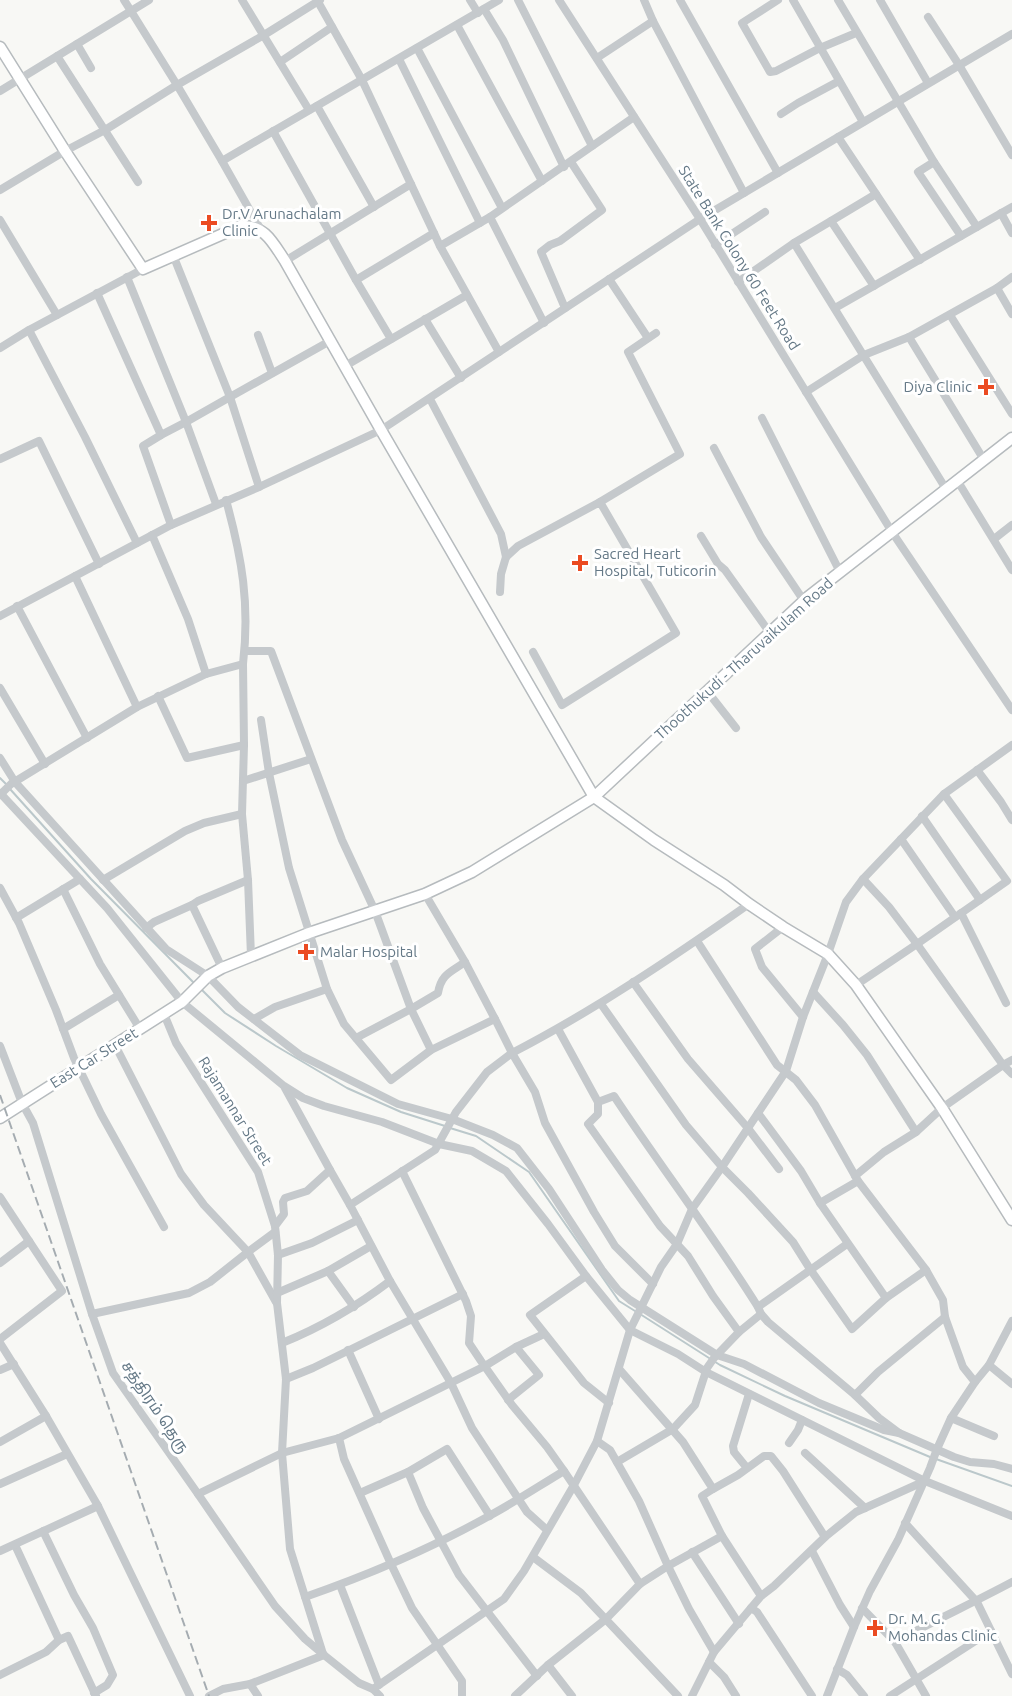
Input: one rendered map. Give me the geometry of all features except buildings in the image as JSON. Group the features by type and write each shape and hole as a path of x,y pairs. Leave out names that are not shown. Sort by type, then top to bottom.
{"main road":[{"path":"0,47 65,151 143,268 241,226 250,225 261,230 271,239 594,797 783,927 828,954 856,985 942,1108 1012,1220"},
{"name":"Thoothukudi - Tharuvaikulam Road","path":"375,910 425,894 472,873 594,797 804,602 1012,438"},
{"name":"East Car Street","path":"0,1118 185,1000 206,978 222,969 309,933 375,910"}],"street":[{"path":"124,0 177,85 261,230"},
{"path":"0,91 149,0"},
{"path":"242,0 374,207"},
{"path":"0,190 105,130 318,0 362,80 440,246 499,352"},
{"path":"470,0 503,40 567,164 603,210 541,252 566,308"},
{"path":"222,161 499,0"},
{"path":"518,0 592,146"},
{"name":"State Bank Colony 60 Feet Road","path":"560,0 700,219 892,532 1012,710"},
{"path":"644,0 744,193"},
{"path":"680,0 778,173"},
{"path":"778,0 742,23 770,72 856,33"},
{"path":"793,0 863,122"},
{"path":"838,0 934,162 977,227"},
{"path":"880,0 928,84"},
{"path":"928,17 1012,155"},
{"path":"597,58 653,21"},
{"path":"457,25 542,181"},
{"path":"280,62 332,27"},
{"path":"0,604 3,614 171,525 381,430 700,219 959,65 1011,37"},
{"path":"77,44 91,68"},
{"path":"417,48 502,208"},
{"path":"57,56 138,182"},
{"path":"399,58 480,223"},
{"path":"780,114 839,81"},
{"path":"440,246 490,217 634,117"},
{"path":"273,131 391,339"},
{"path":"838,137 920,260"},
{"path":"934,162 918,172 961,236"},
{"path":"285,261 411,184"},
{"path":"738,282 794,243 876,194"},
{"path":"835,308 1012,207"},
{"path":"715,244 765,212"},
{"path":"1001,213 1012,233"},
{"path":"490,217 544,322"},
{"path":"0,220 57,315"},
{"path":"831,221 874,286"},
{"path":"356,280 434,233"},
{"path":"794,243 946,489"},
{"path":"174,255 230,397 259,487"},
{"path":"0,348 143,268"},
{"path":"127,277 186,422 216,504"},
{"path":"806,392 864,355 909,337 997,288 1012,277"},
{"path":"506,557 518,546 600,502 681,454 628,351 652,335 609,279"},
{"path":"997,288 1012,314"},
{"path":"97,293 161,435"},
{"path":"345,366 467,295"},
{"path":"950,315 1012,414"},
{"path":"425,320 461,378"},
{"path":"29,330 86,437 137,543"},
{"path":"258,335 272,374"},
{"path":"909,337 984,460"},
{"path":"171,525 143,447 330,341"},
{"path":"430,399 501,534 506,557 501,574 500,592"},
{"path":"762,418 840,572"},
{"path":"0,459 39,441 99,564"},
{"path":"714,448 761,537 804,602"},
{"path":"957,480 1012,570"},
{"path":"226,500 238,542 246,597 242,814 248,880 251,956"},
{"path":"533,652 562,705 676,633 600,502"},
{"path":"994,539 1012,525"},
{"path":"152,535 188,619 206,674"},
{"path":"701,536 718,564 725,570 770,633"},
{"path":"75,576 137,707"},
{"path":"17,606 87,738"},
{"path":"244,651 271,651 342,840 375,910 411,1009 431,1050"},
{"path":"5,790 137,707 206,674 243,664"},
{"path":"0,688 45,764"},
{"path":"707,691 736,728"},
{"path":"158,696 187,758 244,745"},
{"path":"261,720 269,773 290,868 327,989 344,1024 391,1080 431,1050 495,1019"},
{"path":"376,1687 504,1599 533,1557 597,1441 631,1329 661,1267 677,1244 692,1209 786,1071 803,1017 846,902 863,879 944,794 1012,745"},
{"path":"0,758 5,790 80,879 185,1000 284,1086 314,1102 472,1151 506,1171 586,1276 631,1329 749,1394 925,1481 1012,1516"},
{"path":"243,781 310,759"},
{"path":"977,770 1012,820"},
{"path":"5,790 103,880 166,949 206,978 300,1055 398,1104 493,1135 517,1148 549,1190 610,1280 641,1309 716,1357 744,1364 819,1403 884,1430 899,1433"},
{"path":"856,985 980,900 1009,884 944,794"},
{"path":"103,880 185,831 204,823 242,814"},
{"path":"922,816 980,900"},
{"path":"901,839 958,915 1006,1003"},
{"path":"16,918 80,879"},
{"path":"863,879 889,907 1003,1065 1012,1074"},
{"path":"147,928 154,922 198,901 248,880"},
{"path":"0,888 16,918 101,1114 164,1227"},
{"path":"63,890 100,964 140,1029"},
{"path":"425,894 465,962 535,1092 545,1123 594,1212 615,1246 653,1284"},
{"path":"350,1205 435,1150 456,1112 487,1072 512,1053 601,1004 749,904"},
{"path":"192,905 222,969"},
{"path":"783,927 755,949 762,967 803,1017"},
{"path":"697,941 777,1065 796,1080 815,1105 856,1179 926,1270 943,1300 945,1317 963,1367 975,1382"},
{"path":"356,1038 438,993 444,976 465,962"},
{"path":"633,982 688,1059 747,1127 779,1169"},
{"path":"254,1019 275,1007 327,989"},
{"path":"813,992 867,1055 916,1132"},
{"path":"63,1029 118,994"},
{"path":"601,1004 686,1125 793,1242 852,1329 886,1298 926,1270"},
{"name":"Rajamannar Street","path":"164,1014 176,1042 258,1172 275,1229 278,1256 277,1298"},
{"path":"558,1029 598,1102 598,1114 588,1124 660,1226 688,1256 739,1332"},
{"path":"115,1045 181,1174 204,1205 248,1252 277,1298 286,1379 282,1453 290,1549 324,1655 250,1684 223,1689 210,1696"},
{"name":"சத்திரம் தெரு","path":"0,1046 22,1103 33,1123 113,1374 275,1606 305,1639 324,1655 359,1683 376,1687"},
{"path":"820,1203 856,1179 884,1152 916,1132 942,1108 1012,1060"},
{"path":"284,1086 390,1281 451,1383 472,1428 527,1512 547,1530"},
{"path":"598,1102 614,1096 651,1152 727,1257 768,1322 899,1433 954,1457 1012,1469"},
{"path":"758,1113 801,1171 847,1244 886,1298"},
{"path":"92,1314 189,1293 210,1282 275,1229 284,1214 285,1198 307,1191 330,1170"},
{"path":"402,1171 463,1294 471,1316 469,1343 508,1400 547,1447 574,1485 640,1584"},
{"path":"0,1197 62,1291 0,1341 99,1506 190,1696"},
{"path":"278,1256 312,1244 358,1220"},
{"path":"0,1263 29,1241"},
{"path":"617,1462 673,1428 695,1405 707,1370 739,1332 810,1269 847,1244"},
{"path":"277,1298 371,1245"},
{"path":"328,1271 354,1307"},
{"path":"586,1276 530,1315 584,1383 609,1403"},
{"path":"282,1342 312,1331 367,1299 390,1281"},
{"path":"286,1379 463,1294"},
{"path":"855,1395 878,1372 945,1317"},
{"path":"827,1696 862,1608 925,1481 951,1418 989,1365 1012,1321"},
{"path":"198,1494 282,1453 339,1438 485,1366 516,1347 544,1334"},
{"path":"508,1400 539,1376 516,1347"},
{"path":"348,1350 379,1419"},
{"path":"0,1370 14,1364"},
{"path":"989,1365 1012,1384"},
{"path":"619,1369 673,1428 713,1489"},
{"path":"747,1468 734,1452 733,1446 749,1394"},
{"path":"0,1442 46,1416"},
{"path":"951,1418 994,1436"},
{"path":"789,1443 802,1420"},
{"path":"339,1438 344,1459 391,1564 412,1608 462,1681 462,1696"},
{"path":"597,1441 610,1450 639,1501 689,1609 714,1652"},
{"path":"360,1493 408,1472 447,1449 490,1516"},
{"path":"805,1453 865,1508"},
{"path":"0,1484 67,1454"},
{"path":"761,1596 722,1536 702,1496 764,1456 771,1456 825,1537"},
{"path":"305,1597 391,1564 440,1541 490,1516 564,1471"},
{"path":"408,1472 423,1508 459,1575 537,1676"},
{"path":"692,1696 714,1652 761,1596 825,1537 856,1512 925,1481"},
{"path":"0,1551 99,1506"},
{"path":"905,1523 977,1602 1012,1674"},
{"path":"0,1675 46,1652 68,1635 95,1695 107,1685 113,1675 93,1628 43,1531"},
{"path":"515,1696 548,1665 606,1618 640,1584 722,1536"},
{"path":"15,1545 59,1640"},
{"path":"812,1551 854,1627"},
{"path":"692,1552 739,1623"},
{"path":"533,1557 581,1593 678,1696"},
{"path":"895,1642 940,1617 977,1602 1012,1582"},
{"path":"340,1585 380,1696"},
{"path":"751,1608 757,1612 812,1696"},
{"path":"862,1608 895,1642 926,1696"},
{"path":"890,1696 991,1631"},
{"path":"709,1662 724,1677 736,1696"},
{"path":"548,1665 572,1696"},
{"path":"837,1669 847,1675 864,1696"},
{"path":"250,1684 258,1696"}],"waterway":[{"path":"0,778 7,785"},
{"path":"10,789 91,879 194,983"},
{"path":"201,989 225,1013 347,1088 401,1112 445,1126"},
{"path":"450,1128 476,1136 529,1172 619,1301 635,1311"},
{"path":"640,1314 720,1365 785,1396 930,1457"},
{"path":"936,1459 1012,1486"}],"railway":[{"path":"0,1095 209,1696"}],"place":[{"name":"Dr.V Arunachalam Clinic","path":"209,223"},
{"name":"Diya Clinic","path":"986,387"},
{"name":"Sacred Heart Hospital, Tuticorin","path":"580,563"},
{"name":"Malar Hospital","path":"306,952"},
{"name":"Dr. M. G. Mohandas Clinic","path":"875,1628"}]}
